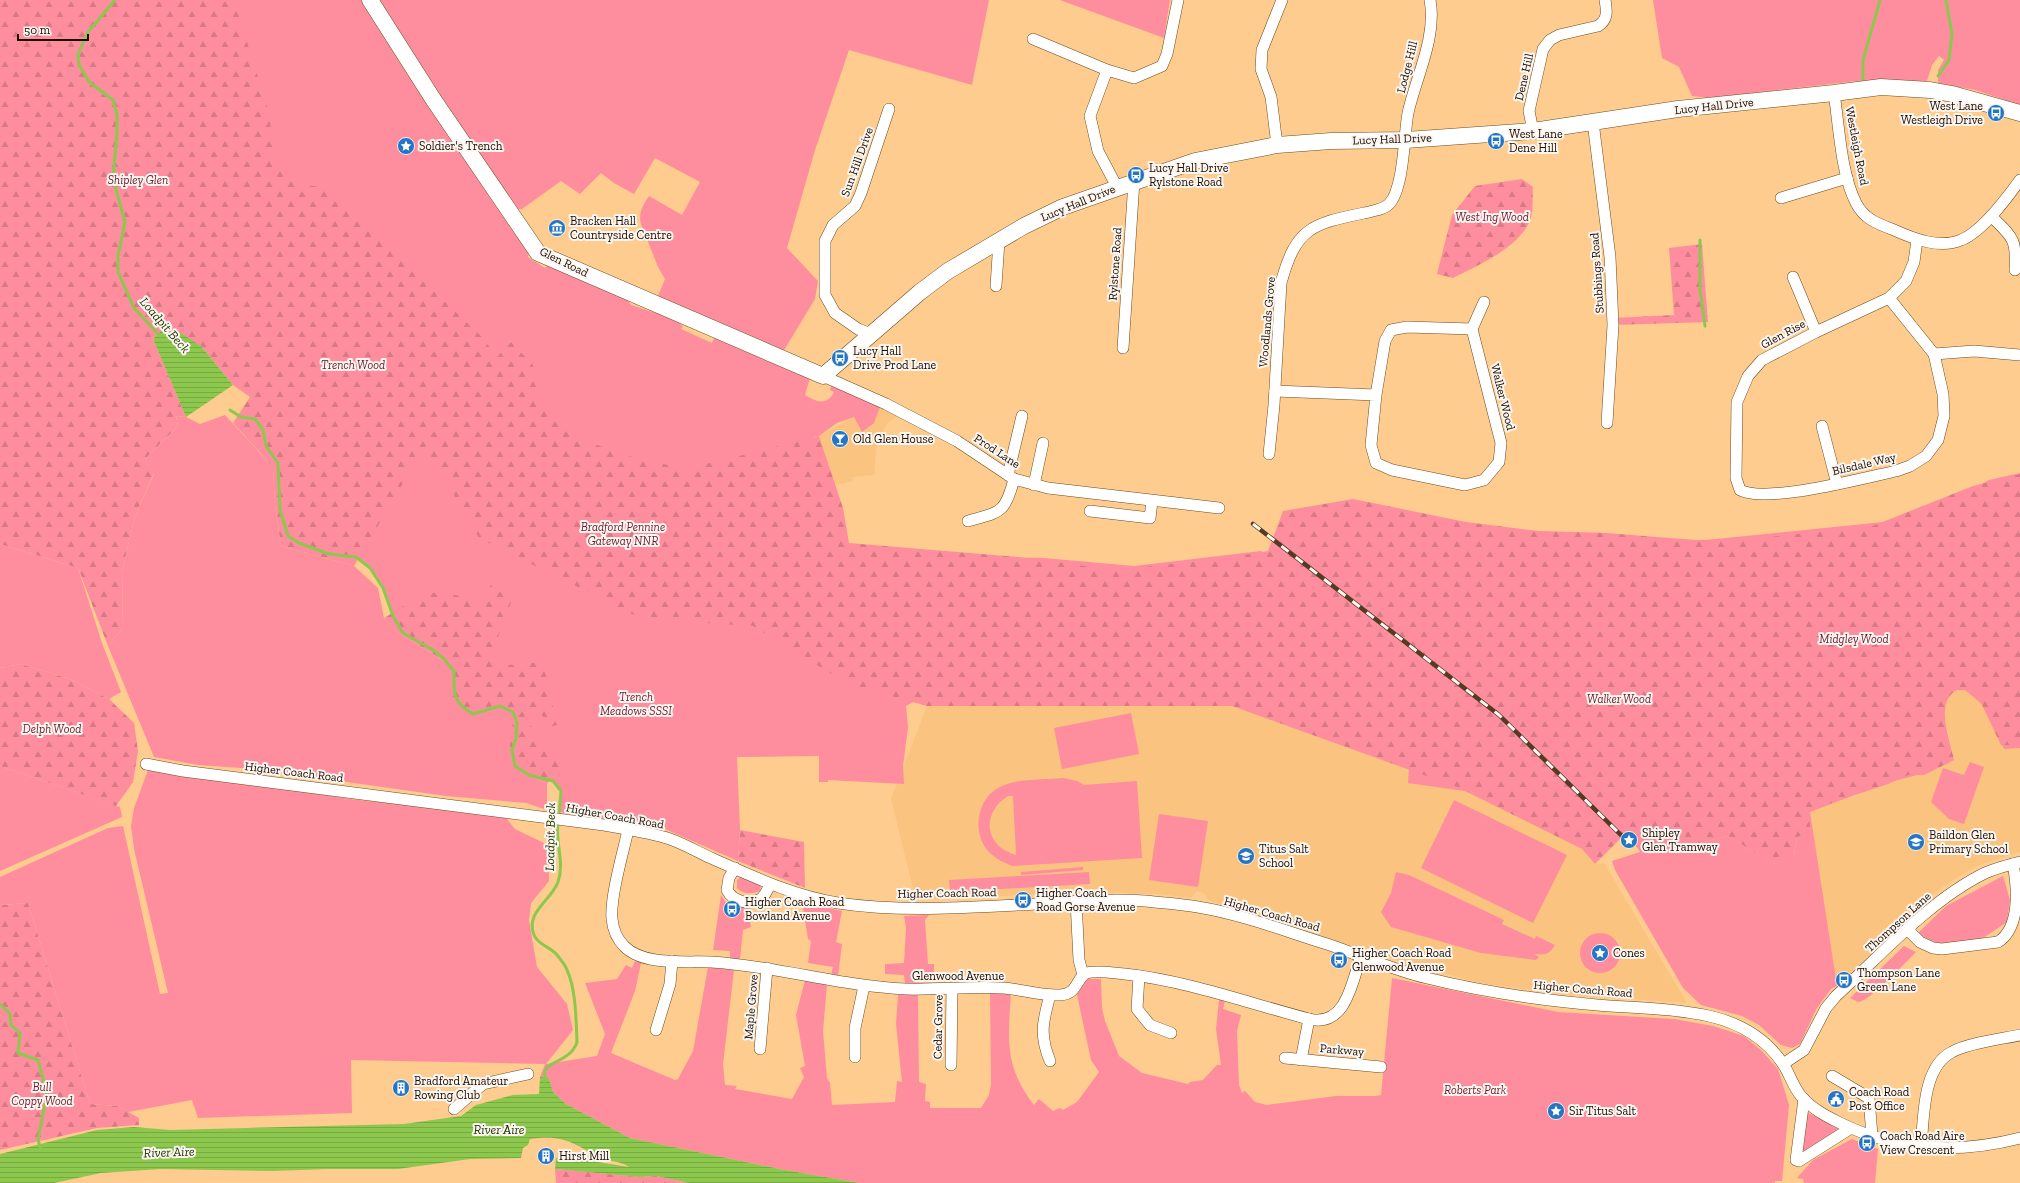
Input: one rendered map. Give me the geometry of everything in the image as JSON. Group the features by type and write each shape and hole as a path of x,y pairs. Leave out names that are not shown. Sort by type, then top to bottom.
{"street":[{"name":"Glen Road","path":"370,0 433,99 538,253 822,376"},
{"path":"1033,39 1107,70 1134,78 1162,66 1167,54 1178,0"},
{"path":"1277,145 1271,96 1261,69 1262,50 1282,0"},
{"name":"Lodge Hill","path":"1406,140 1408,113 1432,18 1430,0"},
{"name":"Dene Hill","path":"1533,131 1530,111 1544,49 1550,40 1559,35 1598,26 1603,23 1606,16 1605,0"},
{"path":"1107,70 1090,116 1098,151 1117,187"},
{"name":"Lucy Hall Drive","path":"822,376 920,292 948,271 1024,226 1063,207 1195,161 1277,145 1330,141 1406,140 1533,131 1678,109 1881,87 1930,90 1952,94 2020,113"},
{"name":"Westleigh Road","path":"1834,93 1847,178 1856,204 1869,220 1917,240 1942,243 1962,240 2003,204 2020,180"},
{"name":"Sun Hill Drive","path":"870,334 858,329 835,313 825,295 825,241 833,226 855,206 861,193 889,109"},
{"name":"Stubbings Road","path":"1593,122 1610,257 1614,325 1607,423"},
{"name":"Woodlands Grove","path":"1269,454 1275,391 1281,283 1292,250 1299,239 1319,224 1336,218 1380,210 1389,204 1399,180 1406,140"},
{"path":"1781,198 1847,178"},
{"name":"Rylstone Road","path":"1123,348 1134,181"},
{"path":"1991,216 2011,237 2016,249 2015,270"},
{"name":"Glen Rise","path":"1747,494 1740,490 1736,478 1737,402 1748,376 1762,360 1816,332 1890,298 1906,281 1914,262 1917,240"},
{"path":"996,286 999,241"},
{"path":"1793,277 1816,332"},
{"name":"Bilsdale Way","path":"1747,494 1791,493 1896,471 1910,466 1926,456 1938,440 1944,416 1943,394 1934,354 1890,298"},
{"path":"1472,329 1484,302"},
{"name":"Walker Wood","path":"1407,327 1472,329 1501,443 1499,462 1484,480 1465,485 1392,470 1376,463 1371,445 1376,394 1385,341 1391,330 1407,327"},
{"path":"1934,354 1974,351 2020,355"},
{"name":"Prod Lane","path":"822,376 886,404 957,441 1011,477 1034,485 1152,501 1219,508"},
{"path":"1275,391 1376,394"},
{"path":"968,521 999,512 1006,505 1022,416"},
{"path":"1822,426 1837,484"},
{"path":"1034,485 1043,443"},
{"path":"1090,511 1150,518 1152,501"},
{"name":"Higher Coach Road","path":"146,764 183,771 628,830 668,839 770,884 824,900 872,906 953,908 1076,901 1141,901 1198,907 1262,924 1422,977 1503,994 1581,1004 1697,1013 1740,1025 1754,1033 1784,1064 1799,1094 1820,1113 1851,1128 1884,1140 1921,1147 1964,1148 2020,1138"},
{"name":"Glenwood Avenue","path":"628,830 613,907 614,927 624,946 638,957 767,968 864,986 906,989 993,987 1050,995 1069,993 1077,987 1083,975"},
{"path":"1908,930 1927,946 1942,949 1991,943 2005,939 2012,932 2018,918 2019,899 2017,863"},
{"name":"Thompson Lane","path":"1784,1064 1804,1050 1826,1008 1836,996 1930,909 1970,881 1997,868 2017,863"},
{"path":"735,868 730,878 727,890 733,898 738,901 751,902 759,900 765,895 770,884"},
{"path":"1076,901 1079,960 1083,975 1094,972 1139,976 1192,986 1315,1021 1327,1019 1341,1010 1361,956"},
{"path":"656,1030 670,984 672,961"},
{"name":"Maple Grove","path":"760,1049 767,968"},
{"path":"1139,976 1138,1009 1150,1024 1171,1033"},
{"path":"855,1057 855,1028 864,986"},
{"name":"Cedar Grove","path":"951,1065 952,989"},
{"path":"1050,995 1042,1025 1043,1045 1050,1061"},
{"name":"Parkway","path":"1301,1060 1309,1019"},
{"path":"1921,1147 1930,1079 1936,1066 1951,1052 2020,1035"},
{"name":"Parkway","path":"1285,1058 1381,1067"},
{"path":"454,1109 483,1084 528,1074"},
{"path":"1832,1076 1868,1098 1872,1136"},
{"path":"1804,1099 1796,1160 1799,1161 1851,1128"}],"shaded area":[{"path":"875,406 898,416 888,422 877,441 874,475 852,477 853,481 835,485 819,436"},
{"name":"Baildon Glen Primary School","path":"1959,688 1968,688 2020,745 2020,852 1984,863 1964,873 1932,894 1837,986 1808,811 1859,795 1908,775 1954,760 1943,710 1946,699"},
{"name":"Titus Salt School","path":"927,706 1232,706 1457,787 1582,849 1595,864 1604,863 1687,1003 1562,994 1479,983 1381,955 1208,900 1205,894 1197,891 1191,898 1159,894 1091,892 916,900 891,799"}],"green space":[{"name":"Bradford Pennine Gateway NNR","path":"0,0 365,0 529,253 528,257 545,268 550,263 627,299 631,305 681,321 680,324 683,326 681,329 712,343 715,336 811,374 805,395 817,401 825,401 828,399 834,392 830,390 831,386 833,386 880,407 874,423 862,432 854,417 837,423 819,436 813,437 840,543 980,557 1044,558 1134,566 1261,551 1350,613 1471,792 1408,783 1409,768 1224,702 919,699 906,706 908,727 903,766 904,784 828,780 828,782 819,782 819,756 737,757 740,830 738,861 658,826 563,813 560,811 561,793 553,781 526,774 547,784 547,810 526,803 446,796 255,769 198,765 154,757 108,646 123,628 122,571 135,516 154,474 145,459 178,426 176,416 186,417 200,424 225,415 273,467 275,505 281,546 354,566 378,588 384,618 396,631 447,663 393,616 383,588 370,568 356,557 330,219"},
{"path":"0,0 234,0 269,112 275,165 303,185 324,187 482,337 497,357 511,342 533,365 538,404 575,437 628,456 686,469 819,436 843,508 849,543 1018,557 1115,570 1219,559 1268,551 1283,511 1353,499 1466,522 1539,531 1606,533 1695,540 1749,539 1870,527 1973,486 2020,474 2020,745 2001,745 1975,690 1964,687 1957,690 1950,696 1946,703 1945,722 1954,760 1924,775 1908,775 1888,784 1808,811 1811,834 1797,837 1794,854 1787,861 1773,864 1728,836 1655,854 1640,852 1631,835 1620,839 1595,864 1582,849 1457,787 1232,706 927,706 848,684 753,626 691,622 634,615 479,538 425,446 354,566 281,546 275,505 273,467 233,423 250,397 233,385 201,346 171,333 162,321 162,330 153,339 186,417 176,416 178,426 145,459 154,473 135,516 122,571 123,628 108,646 78,568 0,544"},
{"path":"378,0 989,0 972,85 849,50 815,150 787,248 818,281 815,299 783,352 658,296 665,279 658,267 641,224 640,216 642,209 649,196 682,215 700,182 655,158 634,194 614,183 601,173 580,194 561,181 522,209 513,210"},
{"path":"1060,0 1170,0 1164,38"},
{"path":"1653,0 2020,0 2020,105 1975,90 1938,83 1938,70 1944,60 1939,56 1932,65 1927,81 1857,81 1709,98 1692,96 1679,67 1662,58"},
{"name":"West Ing Wood","path":"1522,179 1533,187 1532,208 1530,220 1525,230 1517,239 1497,255 1453,278 1437,274 1452,215 1475,186"},
{"path":"1702,244 1708,322 1613,325 1613,318 1674,315 1669,248"},
{"name":"Midgley Wood","path":"2020,473 2020,748 2004,749 1983,705 1965,690 1941,690 1939,727 1949,763 1921,774 1886,783 1810,812 1837,986 1831,989 1817,1008 1800,1044 1792,1048 1781,1045 1759,1025 1742,1016 1701,1005 1683,988 1615,870 1612,861 1640,852 1655,854 1728,836 1774,864 1794,854 1797,837 1802,836 1732,835 1657,850 1638,849 1629,836 1504,714 1274,537 1289,511 1594,539 1706,540 1883,522 1955,499 1989,480"},
{"path":"0,544 78,568 102,643 121,692 109,699 70,679 21,664 0,668"},
{"path":"491,585 512,600 495,645 496,666 543,662 557,725 550,727 536,707 524,717 560,765 547,784 518,770 509,752 513,728 511,714 501,703 473,712 451,699 449,685 457,669 396,631 384,618 426,592 482,598"},
{"name":"Delph Wood","path":"21,664 70,679 109,699 134,723 138,751 133,782 116,806 0,766 0,668"},
{"path":"1131,713 1139,754 1062,769 1054,728"},
{"path":"1970,762 1984,767 1964,824 1949,819 1931,802 1943,768 1964,775"},
{"path":"0,766 120,807 122,817 0,871"},
{"name":"Roberts Park","path":"148,770 192,778 506,818 515,829 548,845 549,881 531,903 529,920 537,967 567,1004 573,1030 546,1064 597,1056 605,1034 585,983 617,979 626,965 632,968 635,961 641,963 635,991 611,1053 675,1080 678,1079 693,1051 708,967 734,970 723,1064 725,1085 737,1086 735,1089 792,1099 804,1077 800,1068 805,1066 796,1015 805,980 827,985 823,1031 827,1078 830,1083 832,1105 895,1102 897,1081 902,1082 896,1024 898,995 918,995 919,1082 926,1084 925,1101 930,1102 930,1108 981,1108 989,1095 991,1084 990,992 1011,993 1009,1039 1010,1052 1017,1078 1034,1105 1039,1099 1053,1111 1060,1108 1063,1110 1077,1102 1099,1072 1091,1060 1077,995 1087,979 1101,979 1102,1008 1105,1021 1119,1056 1142,1073 1188,1084 1190,1082 1203,1080 1217,1065 1221,1065 1216,1029 1219,1000 1225,1000 1223,1009 1241,1015 1237,1031 1239,1085 1242,1093 1245,1091 1255,1102 1267,1105 1336,1096 1376,1096 1381,1095 1392,978 1558,1012 1674,1019 1713,1026 1744,1036 1761,1050 1778,1069 1789,1105 1782,1181 1775,1181 1775,1183 859,1183 780,1169 630,1138 566,1104 553,1092 549,1078 540,1077 545,1064 351,1060 352,1113 198,1118 192,1100 128,1112 118,1106 90,1104 28,903 0,905 0,877 108,828 123,826 160,994 168,993 134,849 131,826 134,808"},
{"path":"1063,778 1077,781 1084,785 1137,781 1142,858 1012,866 989,852 980,837 979,818 981,809 991,793 998,788 1013,782","holes":["1008,796 1013,796 1016,855 1005,851 997,844 992,837 990,828 990,820 993,811 999,803"]},
{"path":"1454,800 1567,855 1533,923 1421,868"},
{"path":"1159,814 1208,821 1198,887 1149,880"},
{"path":"740,830 804,842 805,888 738,861"},
{"path":"1083,867 1083,870 1021,875 1021,872"},
{"path":"1089,872 1090,884 950,892 949,880"},
{"path":"1396,872 1409,875 1504,920 1502,924 1535,939 1536,936 1555,945 1551,951 1546,954 1534,954 1539,957 1536,960 1481,953 1391,927 1381,912 1391,893"},
{"path":"742,876 761,885 760,891 748,893 742,892 737,888 737,880"},
{"path":"2003,876 2010,900 2007,922 1980,940 1942,945 1917,934 1946,906"},
{"path":"721,895 728,906 748,907 751,927 743,930 740,959 730,959 730,951 713,950"},
{"path":"802,902 842,911 836,942 842,944 838,977 831,975 833,967 808,963 811,941 808,939"},
{"name":"Bull Coppy Wood","path":"28,903 90,1104 118,1106 139,1118 139,1125 97,1128 0,1150 0,905"},
{"path":"929,915 925,920 928,964 934,964 934,982 905,983 904,975 885,974 885,964 904,963 906,928 904,916"},
{"path":"1604,933 1611,936 1617,942 1620,953 1619,961 1611,970 1604,973 1596,973 1589,970 1581,961 1580,949 1583,942 1592,934"},
{"path":"1904,946 1916,952 1888,980 1863,1000 1858,1002 1850,998"},
{"path":"1807,1112 1839,1129 1838,1133 1805,1155 1801,1151"},
{"path":"1852,1139 1878,1149 1875,1183 1804,1183 1803,1179 1797,1178 1813,1160"},
{"path":"555,1169 639,1177 656,1176 689,1183 556,1183"}],"water":[{"path":"162,321 171,333 176,330 201,346 233,385 186,417 153,339 162,330"},
{"name":"River Aire","path":"540,1077 549,1078 553,1092 566,1104 630,1138 780,1169 859,1183 689,1183 656,1176 639,1177 555,1169 556,1158 579,1159 629,1167 602,1158 568,1141 542,1138 530,1139 528,1145 523,1148 521,1158 470,1159 398,1169 273,1171 161,1169 101,1173 54,1183 0,1183 0,1154 97,1130 134,1127 170,1130 404,1124 461,1116 476,1105 513,1095 539,1094"}],"waterway":[{"name":"Loadpit Beck","path":"115,0 88,32 78,54 79,65 89,82 113,100 117,115 113,179 125,222 118,256 118,272 134,308 160,336"},
{"path":"1863,79 1863,60 1880,0"},
{"path":"1938,76 1949,60 1952,34 1946,0"},
{"path":"1700,240 1700,289 1705,326"},
{"name":"Loadpit Beck","path":"230,410 241,417 255,419 263,430 266,446 278,463 280,510 288,536 299,543 329,554 356,557 370,568 383,588 393,616 403,633 433,650 443,658 454,671 454,691 458,701 466,710 473,714 500,706 513,712 517,723 516,739 512,750 515,766 529,775 553,781 561,791 559,817"},
{"name":"Loadpit Beck","path":"545,1081 545,1072 547,1068 570,1053 577,1042 574,995 567,970 554,952 538,941 534,935 532,927 536,913 555,889 560,875 561,867 557,830 558,822"},
{"path":"0,1004 10,1014 11,1025 20,1033 18,1053 38,1060 47,1094 38,1139 40,1147"}],"railway":[{"path":"1253,524 1499,715 1624,838"}],"place":[{"name":"West Lane Westleigh Drive","path":"1996,113"},
{"name":"West Lane Dene Hill","path":"1496,141"},
{"name":"Soldier's Trench","path":"406,146"},
{"name":"Lucy Hall Drive Rylstone Road","path":"1136,175"},
{"name":"Bracken Hall Countryside Centre","path":"557,228"},
{"name":"Lucy Hall Drive Prod Lane","path":"840,358"},
{"name":"Old Glen House","path":"840,439"},
{"name":"Shipley Glen Tramway","path":"1629,840"},
{"name":"Baildon Glen Primary School","path":"1916,842"},
{"name":"Titus Salt School","path":"1246,856"},
{"name":"Higher Coach Road Gorse Avenue","path":"1023,900"},
{"name":"Higher Coach Road Bowland Avenue","path":"732,909"},
{"name":"Cones","path":"1600,953"},
{"name":"Higher Coach Road Glenwood Avenue","path":"1339,960"},
{"name":"Thompson Lane Green Lane","path":"1844,980"},
{"name":"Bradford Amateur Rowing Club","path":"401,1088"},
{"name":"Coach Road Post Office","path":"1836,1099"},
{"name":"Sir Titus Salt","path":"1556,1111"},
{"name":"Coach Road Aire View Crescent","path":"1867,1143"},
{"name":"Hirst Mill","path":"546,1156"}],"park label":[{"name":"Shipley Glen","path":"138,180"},
{"name":"Trench Wood","path":"353,365"},
{"name":"Trench Meadows SSSI","path":"636,704"}]}
